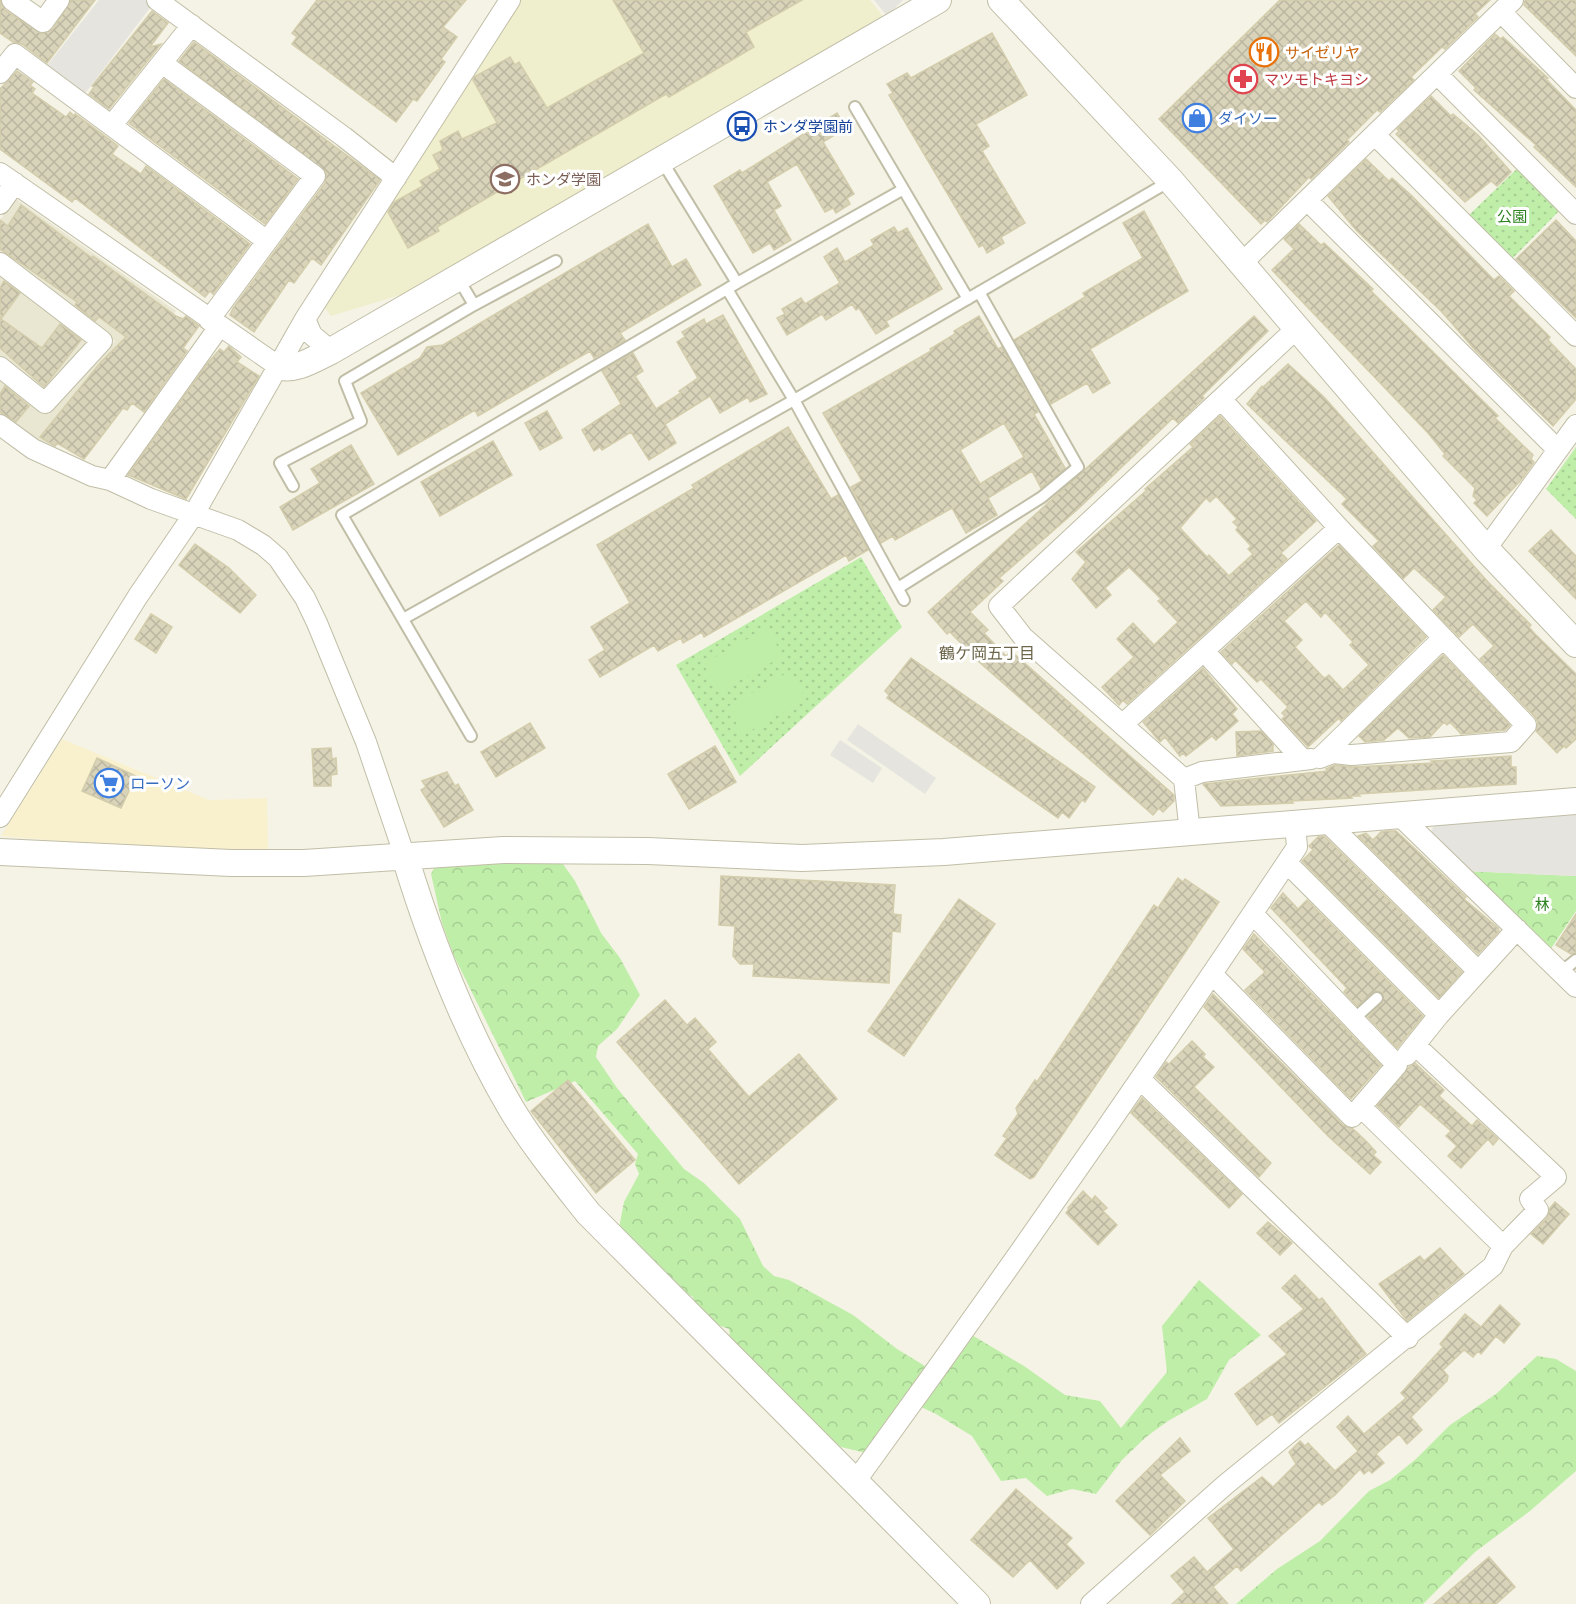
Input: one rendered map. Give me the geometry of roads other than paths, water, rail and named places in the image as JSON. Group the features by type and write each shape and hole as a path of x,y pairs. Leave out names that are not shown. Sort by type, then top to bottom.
{"street":[{"path":"12,0 43,22 59,0"},
{"path":"157,0 396,178"},
{"path":"0,817 138,596 194,514 305,319 510,0"},
{"path":"0,204 8,178 214,324 278,366 289,368 331,351 938,0"},
{"path":"1001,0 1171,181 1486,549 1576,644"},
{"path":"1242,263 1507,6 1576,88"},
{"path":"112,125 192,25"},
{"path":"0,73 15,54 267,241"},
{"path":"110,480 267,241 315,176 162,63"},
{"path":"1437,74 1576,214"},
{"path":"1375,135 1576,336"},
{"path":"1308,201 1558,450"},
{"path":"0,263 102,341 45,403 0,367"},
{"path":"305,319 312,335 331,351"},
{"path":"1190,832 1184,779 1023,637 999,606 1296,329"},
{"path":"1184,779 1202,772 1311,759 1333,753 1352,755 1511,742 1526,724 1339,528 1221,399"},
{"path":"0,425 33,449 92,476 110,480 151,499 238,530 263,545 292,577 317,623 357,718 435,946 466,1023 513,1112 588,1213 977,1604"},
{"path":"1486,549 1576,425"},
{"path":"1123,724 1339,528"},
{"path":"1311,759 1443,638"},
{"path":"1204,651 1311,759"},
{"path":"0,852 231,863 304,863 503,850 648,851 801,858 944,852 1576,801"},
{"path":"1400,816 1517,929 1568,966 1576,987"},
{"path":"1326,821 1478,971"},
{"path":"855,1482 1011,1267 1213,975 1298,847 1295,824"},
{"path":"1287,863 1439,1015"},
{"path":"1253,914 1397,1065"},
{"path":"1213,975 1352,1117 1416,1046 1439,1015 1517,929"},
{"path":"1091,1604 1225,1485 1408,1338 1493,1266 1503,1246 1538,1210 1530,1199 1556,1177 1416,1046"},
{"path":"1141,1080 1408,1338"},
{"path":"1362,1107 1503,1246"}],"lane":[{"path":"855,107 968,299"},
{"path":"662,160 904,600"},
{"path":"403,618 794,400 1171,181"},
{"path":"471,736 342,515 732,286 902,190"},
{"path":"292,486 280,463 361,421 345,381 474,305 556,261"},
{"path":"457,278 474,305"},
{"path":"898,588 1042,497 1078,468 979,292"},
{"path":"1354,1019 1377,998"}],"place":[{"name":"サイゼリヤ","path":"1264,52"},
{"name":"マツモトキヨシ","path":"1243,79"},
{"name":"ダイソー","path":"1197,118"},
{"name":"ホンダ学園前","path":"742,126"},
{"name":"ホンダ学園","path":"505,179"},
{"name":"ローソン","path":"109,783"}],"district":[{"name":"鶴ケ岡五丁目","path":"987,653"}],"park label":[{"name":"公園","path":"1512,216"},
{"name":"林","path":"1542,904"}]}
